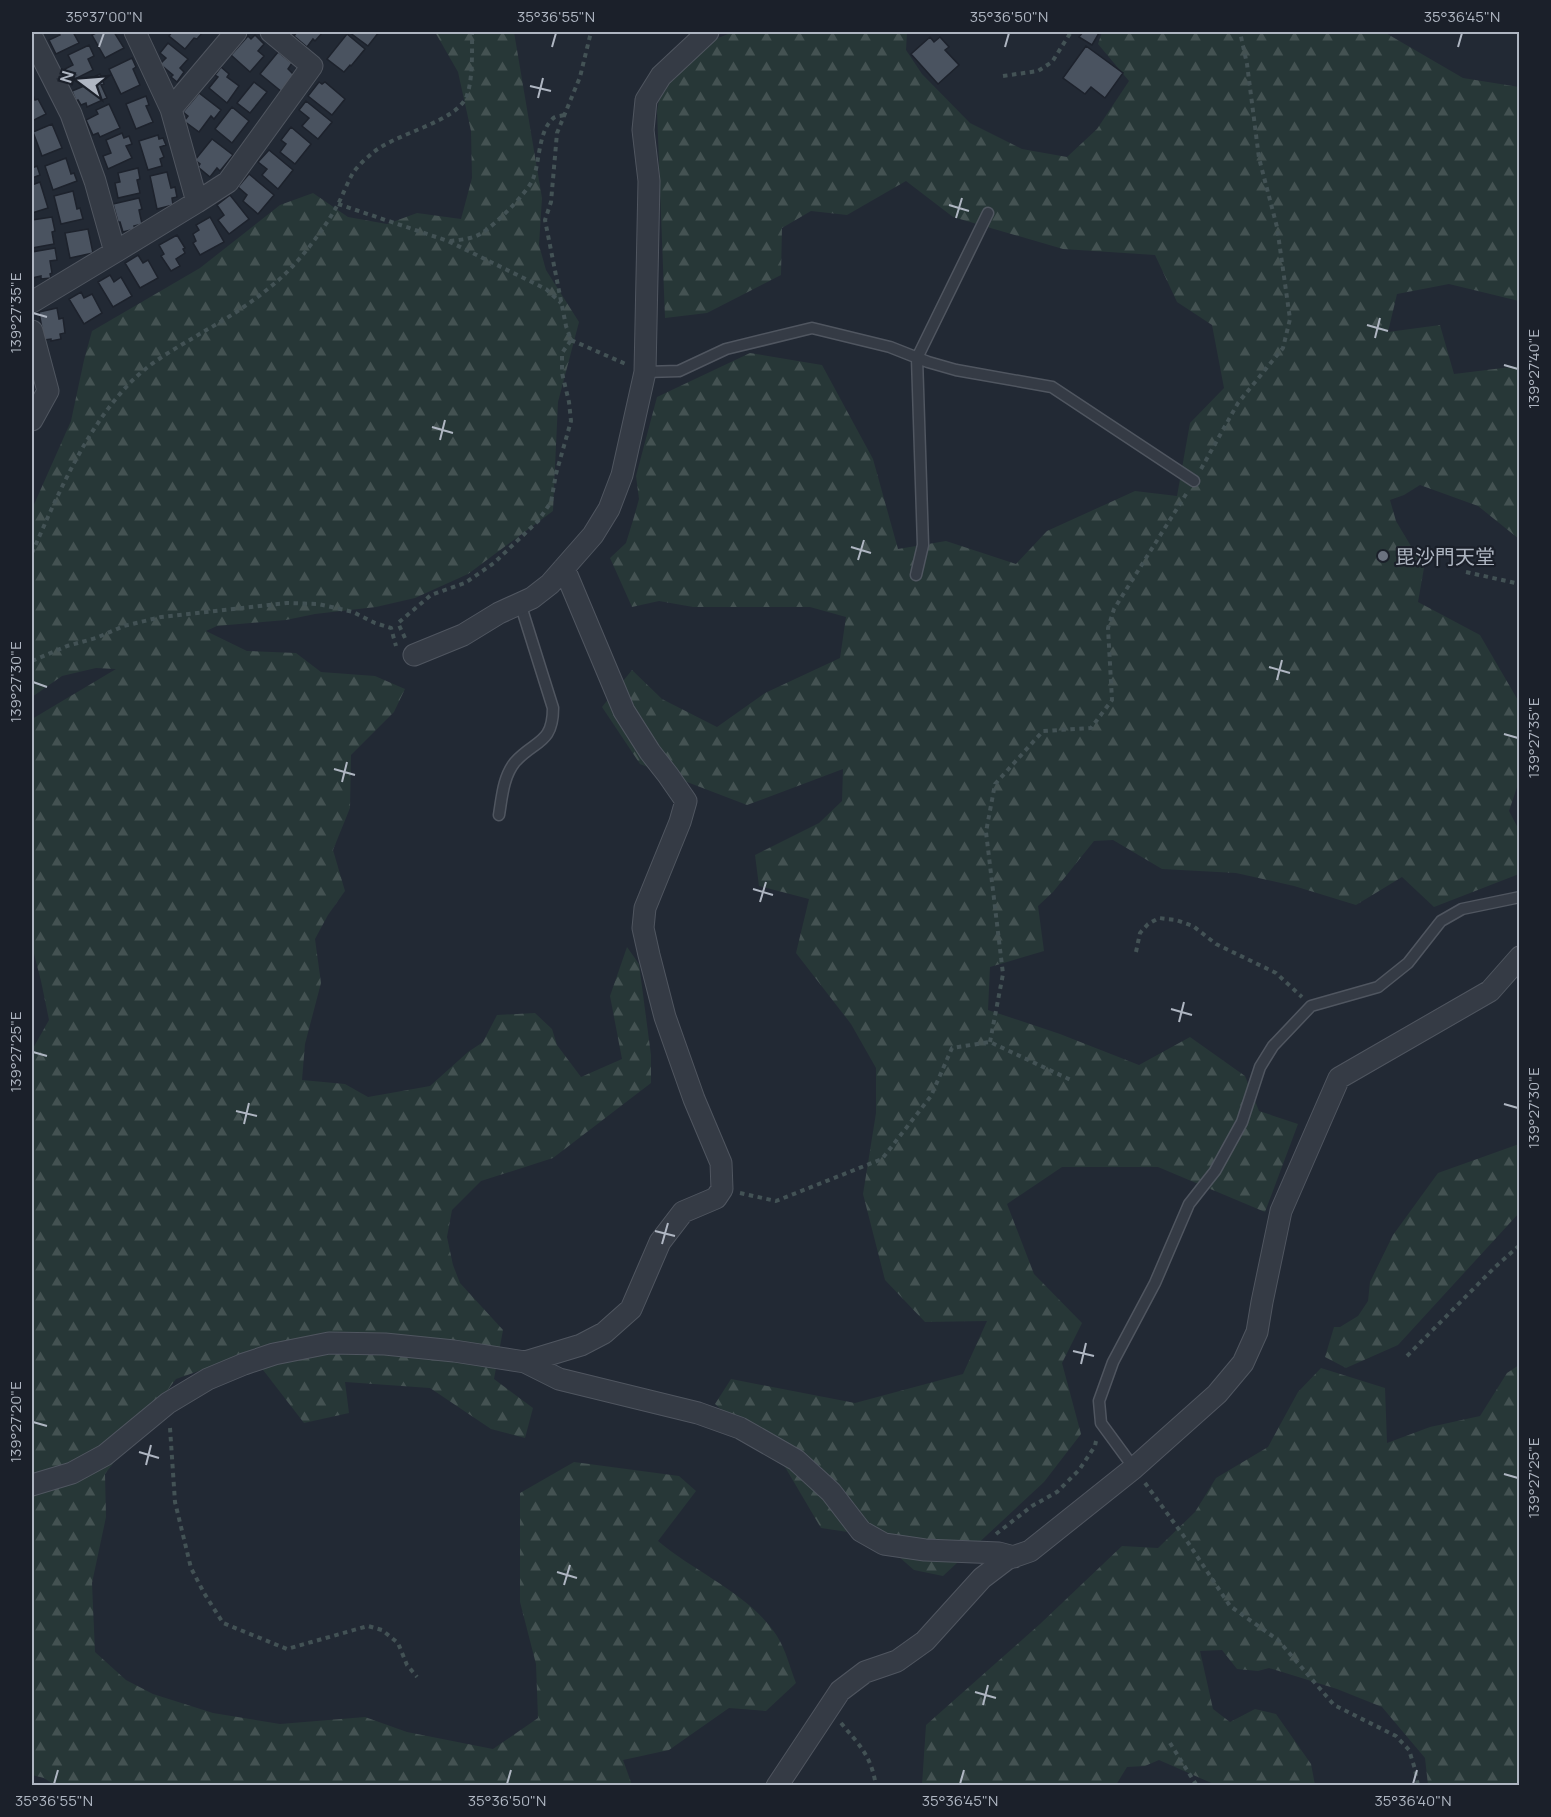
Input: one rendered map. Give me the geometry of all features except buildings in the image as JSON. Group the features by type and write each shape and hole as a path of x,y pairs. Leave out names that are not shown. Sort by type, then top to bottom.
{"street":[{"path":"135,32 171,109 197,202"},
{"path":"171,109 236,32"},
{"path":"32,302 228,182 312,66 271,32"},
{"path":"414,655 463,635 499,613 532,598 550,584 592,536 609,509 622,476 645,372 649,202 643,130 646,100 661,76 708,32"},
{"path":"32,37 71,114 95,181 115,252"},
{"path":"32,331 48,391 32,420"},
{"path":"525,1362 581,1345 604,1333 631,1309 660,1242 672,1225 683,1212 716,1198 722,1189 721,1163 694,1099 665,1017 643,928 645,908 680,822 686,801 650,752 624,711 564,568"},
{"path":"777,1785 840,1691 865,1672 897,1661 925,1641 982,1578 1006,1560 1030,1551 1134,1468 1217,1394 1243,1363 1257,1332 1281,1211 1339,1078 1490,991 1520,957"},
{"path":"32,1485 72,1473 105,1455 168,1403 208,1379 244,1364 274,1354 329,1343 385,1344 454,1351 525,1362 559,1379 698,1413 740,1428 796,1460 831,1492 861,1531 884,1544 925,1550 999,1553 1014,1557"}],"lane":[{"path":"916,575 923,545 917,358 988,213"},
{"path":"645,372 679,371 726,349 812,328 890,347 956,370 1052,387 1194,481"},
{"path":"499,815 505,779 515,762 544,738 553,724 553,708 520,603"},
{"path":"1134,1468 1101,1423 1099,1401 1113,1362 1155,1283 1189,1204 1215,1171 1242,1122 1260,1067 1273,1046 1311,1006 1378,987 1408,963 1441,921 1462,909 1520,897"}],"path":[{"path":"32,553 49,513 82,449 107,411 135,378 168,353 221,322 276,283 323,229 353,173 370,154 399,136 446,117 459,108 467,96 472,57 472,32"},
{"path":"414,655 398,623 431,595 465,584 494,562 538,521 551,502 556,474 571,421 562,373 562,353 571,340 561,303 545,220 551,202 557,133 580,77 591,32"},
{"path":"1003,76 1038,71 1052,62 1071,32"},
{"path":"990,1042 1003,974 986,832 995,784 1043,731 1091,728 1112,700 1108,628 1114,609 1194,481 1238,403 1283,348 1290,319 1277,227 1259,158 1247,64 1240,32"},
{"path":"448,241 464,240 482,233 524,194 533,179 546,127 555,117 565,115"},
{"path":"338,204 448,241 546,289 561,303"},
{"path":"571,340 645,372"},
{"path":"1466,572 1520,584"},
{"path":"32,661 124,626 161,617 287,603 318,604 344,610 391,628 398,651 414,655"},
{"path":"1136,951 1140,933 1148,924 1159,918 1176,920 1193,926 1216,944 1276,973 1311,1006"},
{"path":"722,1189 776,1201 882,1159 931,1096 952,1048 990,1042 1073,1081"},
{"path":"1407,1356 1495,1267 1520,1245"},
{"path":"168,1403 175,1502 191,1568 223,1623 287,1649 368,1626 382,1630 398,1642 407,1665 417,1677"},
{"path":"977,1553 1014,1519 1057,1492 1079,1470 1095,1446 1101,1423"},
{"path":"1134,1468 1183,1535 1230,1606 1278,1640 1334,1705 1396,1736 1409,1750 1418,1785"},
{"path":"829,1709 866,1752 874,1771 876,1785"},
{"path":"1170,1743 1197,1785"}],"green space":[{"path":"435,32 514,32 542,198 539,245 546,270 579,322 558,402 553,511 468,574 415,598 376,607 286,620 217,626 206,631 247,651 296,653 321,672 375,676 405,689 394,712 351,755 350,808 333,850 345,891 315,939 321,983 305,1044 302,1080 345,1084 368,1097 430,1086 468,1052 483,1042 497,1015 535,1013 552,1029 557,1045 581,1077 622,1059 610,996 627,947 639,964 651,1055 651,1083 553,1158 481,1181 452,1210 447,1237 453,1265 460,1283 503,1330 494,1379 533,1408 525,1438 491,1429 430,1388 345,1382 349,1413 304,1423 250,1353 176,1379 105,1474 106,1517 92,1583 95,1652 126,1680 153,1694 213,1713 280,1724 365,1717 407,1732 493,1749 538,1718 536,1664 520,1602 520,1493 574,1462 679,1476 696,1491 658,1541 738,1596 766,1621 780,1641 796,1683 766,1711 729,1708 669,1750 623,1760 632,1785 56,1786 44,1778 32,1775 32,1050 49,1020 32,946 32,719 116,669 96,668 62,676 32,697 32,509 71,421 92,331 200,268 280,205 313,193 348,217 387,224 417,213 461,219 472,178 471,131 458,72"},
{"path":"733,32 907,32 906,50 922,74 970,123 1022,149 1067,157 1097,129 1129,81 1098,44 1102,32 1384,32 1463,78 1519,87 1519,301 1449,284 1397,294 1388,332 1440,325 1454,374 1519,366 1519,539 1478,506 1420,485 1390,500 1396,521 1424,568 1418,602 1480,635 1519,702 1519,781 1509,811 1519,830 1519,874 1434,907 1402,877 1356,905 1294,886 1236,873 1162,869 1113,840 1094,841 1053,892 1038,906 1044,951 990,967 988,1010 1060,1034 1139,1065 1190,1037 1245,1076 1259,1111 1298,1124 1265,1212 1158,1167 1062,1167 1007,1204 1034,1274 1082,1323 1062,1363 1081,1434 1044,1482 943,1576 914,1570 875,1536 821,1528 785,1467 715,1404 731,1379 855,1403 963,1374 987,1321 925,1322 885,1280 863,1194 876,1113 876,1068 851,1024 796,953 809,899 759,886 755,855 819,823 842,801 843,769 747,805 640,764 602,707 632,670 662,699 717,727 765,693 840,658 846,617 810,607 693,607 659,601 632,607 610,558 626,543 634,517 639,499 636,476 657,397 750,353 822,365 873,459 898,549 946,541 1016,564 1047,531 1135,491 1177,496 1190,423 1224,388 1212,325 1177,302 1155,255 1063,249 953,217 906,181 847,215 811,211 782,228 781,275 707,313 665,318 657,111 666,59"},
{"path":"1519,1144 1519,1213 1398,1345 1346,1368 1325,1357 1334,1327 1340,1327 1358,1316 1368,1301 1370,1282 1393,1235 1438,1173"},
{"path":"1519,1365 1519,1785 1428,1785 1425,1758 1382,1707 1337,1689 1269,1668 1258,1671 1237,1669 1222,1650 1200,1651 1213,1709 1230,1722 1255,1709 1276,1714 1311,1764 1315,1785 1216,1785 1159,1760 1145,1766 1127,1767 1116,1785 922,1785 926,1725 1040,1624 1122,1546 1158,1548 1195,1512 1216,1478 1268,1447 1298,1392 1321,1368 1385,1388 1387,1443 1430,1427 1480,1416 1507,1373"}],"place":[{"name":"毘沙門天堂","path":"1383,556"}]}
